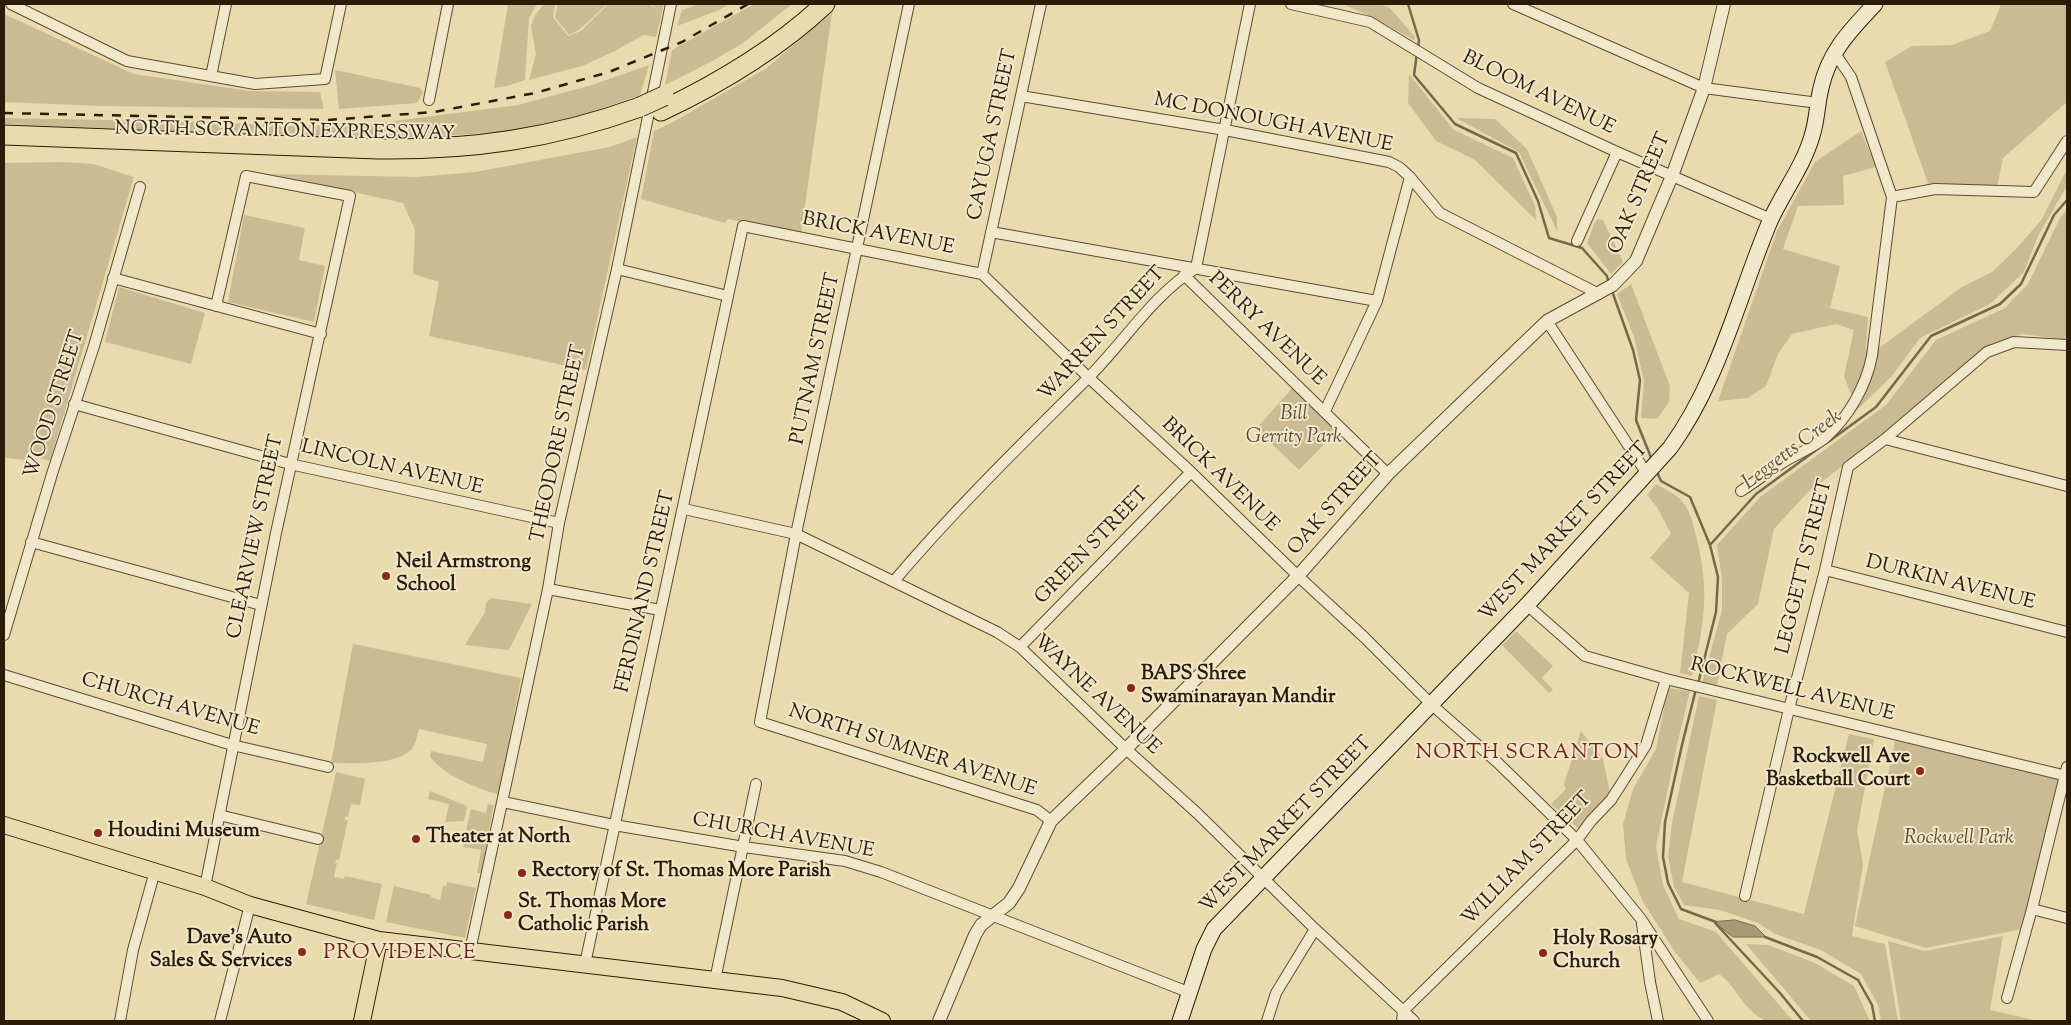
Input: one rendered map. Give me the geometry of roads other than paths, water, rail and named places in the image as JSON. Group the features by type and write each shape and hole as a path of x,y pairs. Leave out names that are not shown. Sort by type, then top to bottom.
{"highway":[{"name":"NORTH SCRANTON EXPRESSWAY","path":"662,104 775,30 807,4"},
{"name":"NORTH SCRANTON EXPRESSWAY","path":"4,147 378,161 429,161 527,152 582,139 662,104 700,92 743,67 783,40 825,4"},
{"name":"NORTH SCRANTON EXPRESSWAY","path":"4,135 378,149 428,149 477,146 547,135 638,114"}],"main road":[{"name":"WEST MARKET STREET","path":"1180,1021 1188,992 1204,949 1214,929 1527,605 1647,474 1686,427 1704,393 1771,219 1789,187 1813,136 1821,85 1834,52 1849,31 1876,4"},
{"path":"4,825 205,887 250,905 380,940 782,988 842,1002 882,1021"},
{"path":"362,1021 380,940"}],"street":[{"path":"11,4 127,61 255,84 324,79 341,4"},
{"path":"211,76 226,4"},
{"path":"429,100 448,4"},
{"name":"THEODORE STREET","path":"470,951 548,588 559,523 617,269 671,4"},
{"name":"PUTNAM STREET","path":"760,722 796,534 909,4"},
{"name":"CAYUGA STREET","path":"982,274 1041,4"},
{"name":"WARREN STREET","path":"894,580 926,543 1088,377 1176,281 1196,268 1250,4"},
{"name":"BLOOM AVENUE","path":"1291,4 1370,22 1478,88 1617,152 1771,219"},
{"path":"1513,4 1704,88 1818,103"},
{"name":"OAK STREET","path":"939,1021 975,935 981,925 1009,903 1019,888 1051,821 1126,749 1298,576 1388,474 1547,321 1613,286 1636,262 1672,176 1704,88 1724,4"},
{"name":"LEGGETT STREET","path":"1741,491 1782,463 1825,438 1846,414 1867,378 1872,356 1892,197 1851,77 1834,52"},
{"name":"MC DONOUGH AVENUE","path":"1021,96 1225,130 1389,162 1399,167 1410,177 1440,213 1599,294"},
{"path":"1892,197 1936,189 2034,192 2067,141"},
{"path":"1577,241 1617,152"},
{"name":"CLEARVIEW STREET","path":"205,887 232,745 290,464 321,334 350,196 246,176 216,306"},
{"path":"1325,411 1377,301 1410,177"},
{"name":"WOOD STREET","path":"4,634 74,404 94,346 140,186"},
{"name":"BRICK AVENUE","path":"743,226 982,274 1088,377 1191,472 1432,705 1498,763 1577,840 1641,919 1708,1021"},
{"name":"FERDINAND STREET","path":"585,964 660,610 684,509 743,226"},
{"path":"991,232 1377,301"},
{"path":"617,269 728,296"},
{"name":"PERRY AVENUE","path":"1184,275 1388,474"},
{"path":"113,278 321,334"},
{"path":"1547,321 1647,474"},
{"name":"LEGGETT STREET","path":"1745,896 1789,709 1825,570 1848,467 1885,439 1987,352 2016,342 2067,345"},
{"name":"LINCOLN AVENUE","path":"74,404 290,464 559,523"},
{"path":"1885,439 2067,486"},
{"name":"GREEN STREET","path":"1020,647 1191,472"},
{"name":"WAYNE AVENUE","path":"684,509 796,534 894,580 997,632 1020,647 1126,749 1197,813 1403,1016 1414,1021"},
{"path":"31,542 261,605"},
{"name":"DURKIN AVENUE","path":"1825,570 2067,632"},
{"path":"548,588 660,610"},
{"name":"ROCKWELL AVENUE","path":"1527,605 1585,656 1666,679 1789,709 2066,773"},
{"name":"CHURCH AVENUE","path":"4,675 232,745 328,767"},
{"name":"WILLIAM STREET","path":"1403,1016 1577,840 1591,821 1611,800 1646,745 1666,679"},
{"name":"NORTH SUMNER AVENUE","path":"760,722 1037,810 1051,821"},
{"path":"2007,998 2032,909 2066,773"},
{"path":"715,980 756,784"},
{"name":"CHURCH AVENUE","path":"503,802 614,825 744,847 845,861 881,872 1188,992"},
{"path":"219,815 318,839"},
{"path":"120,1021 133,950 155,871"},
{"path":"220,1021 250,905"},
{"path":"2032,909 2067,918"},
{"path":"1641,919 1658,1021"},
{"path":"1268,1021 1276,993 1315,929"}],"waterway":[{"path":"1408,4 1419,40 1418,48"},
{"path":"1417,53 1414,75 1455,124 1516,153 1538,201 1549,238 1582,248 1607,276 1609,284"},
{"name":"Leggetts Creek","path":"1828,442 1876,407 1931,336 2000,304 2021,284 2054,215 2067,200"},
{"path":"1612,291 1633,350 1640,380 1636,420 1652,460"},
{"name":"Leggetts Creek","path":"1710,545 1756,494 1819,448"},
{"name":"Leggetts Creek","path":"1656,470 1661,481 1690,497 1710,545 1718,577 1716,612 1698,684"},
{"name":"Leggetts Creek","path":"1696,689 1665,822 1663,857 1668,883 1681,909 1716,922"},
{"name":"Leggetts Creek","path":"1715,923 1780,993 1803,1021"},
{"name":"Leggetts Creek","path":"1765,937 1817,957 1858,980 1872,1005 1875,1021"}],"railway":[{"path":"4,113 328,120 434,112 535,93 609,72 682,42 748,4"}],"place":[{"name":"Neil Armstrong School","path":"386,576"},
{"name":"BAPS Shree Swaminarayan Mandir","path":"1131,688"},
{"name":"Rockwell Ave Basketball Court","path":"1920,771"},
{"name":"Houdini Museum","path":"98,833"},
{"name":"Theater at North","path":"416,839"},
{"name":"Rectory of St. Thomas More Parish","path":"522,873"},
{"name":"St. Thomas More Catholic Parish","path":"508,915"},
{"name":"Dave's Auto Sales & Services","path":"302,952"},
{"name":"Holy Rosary Church","path":"1543,953"}],"district":[{"name":"NORTH SCRANTON","path":"1528,754"},
{"name":"PROVIDENCE","path":"400,954"}],"park label":[{"name":"Bill Gerrity Park","path":"1294,428"},
{"name":"Rockwell Park","path":"1959,840"}]}
